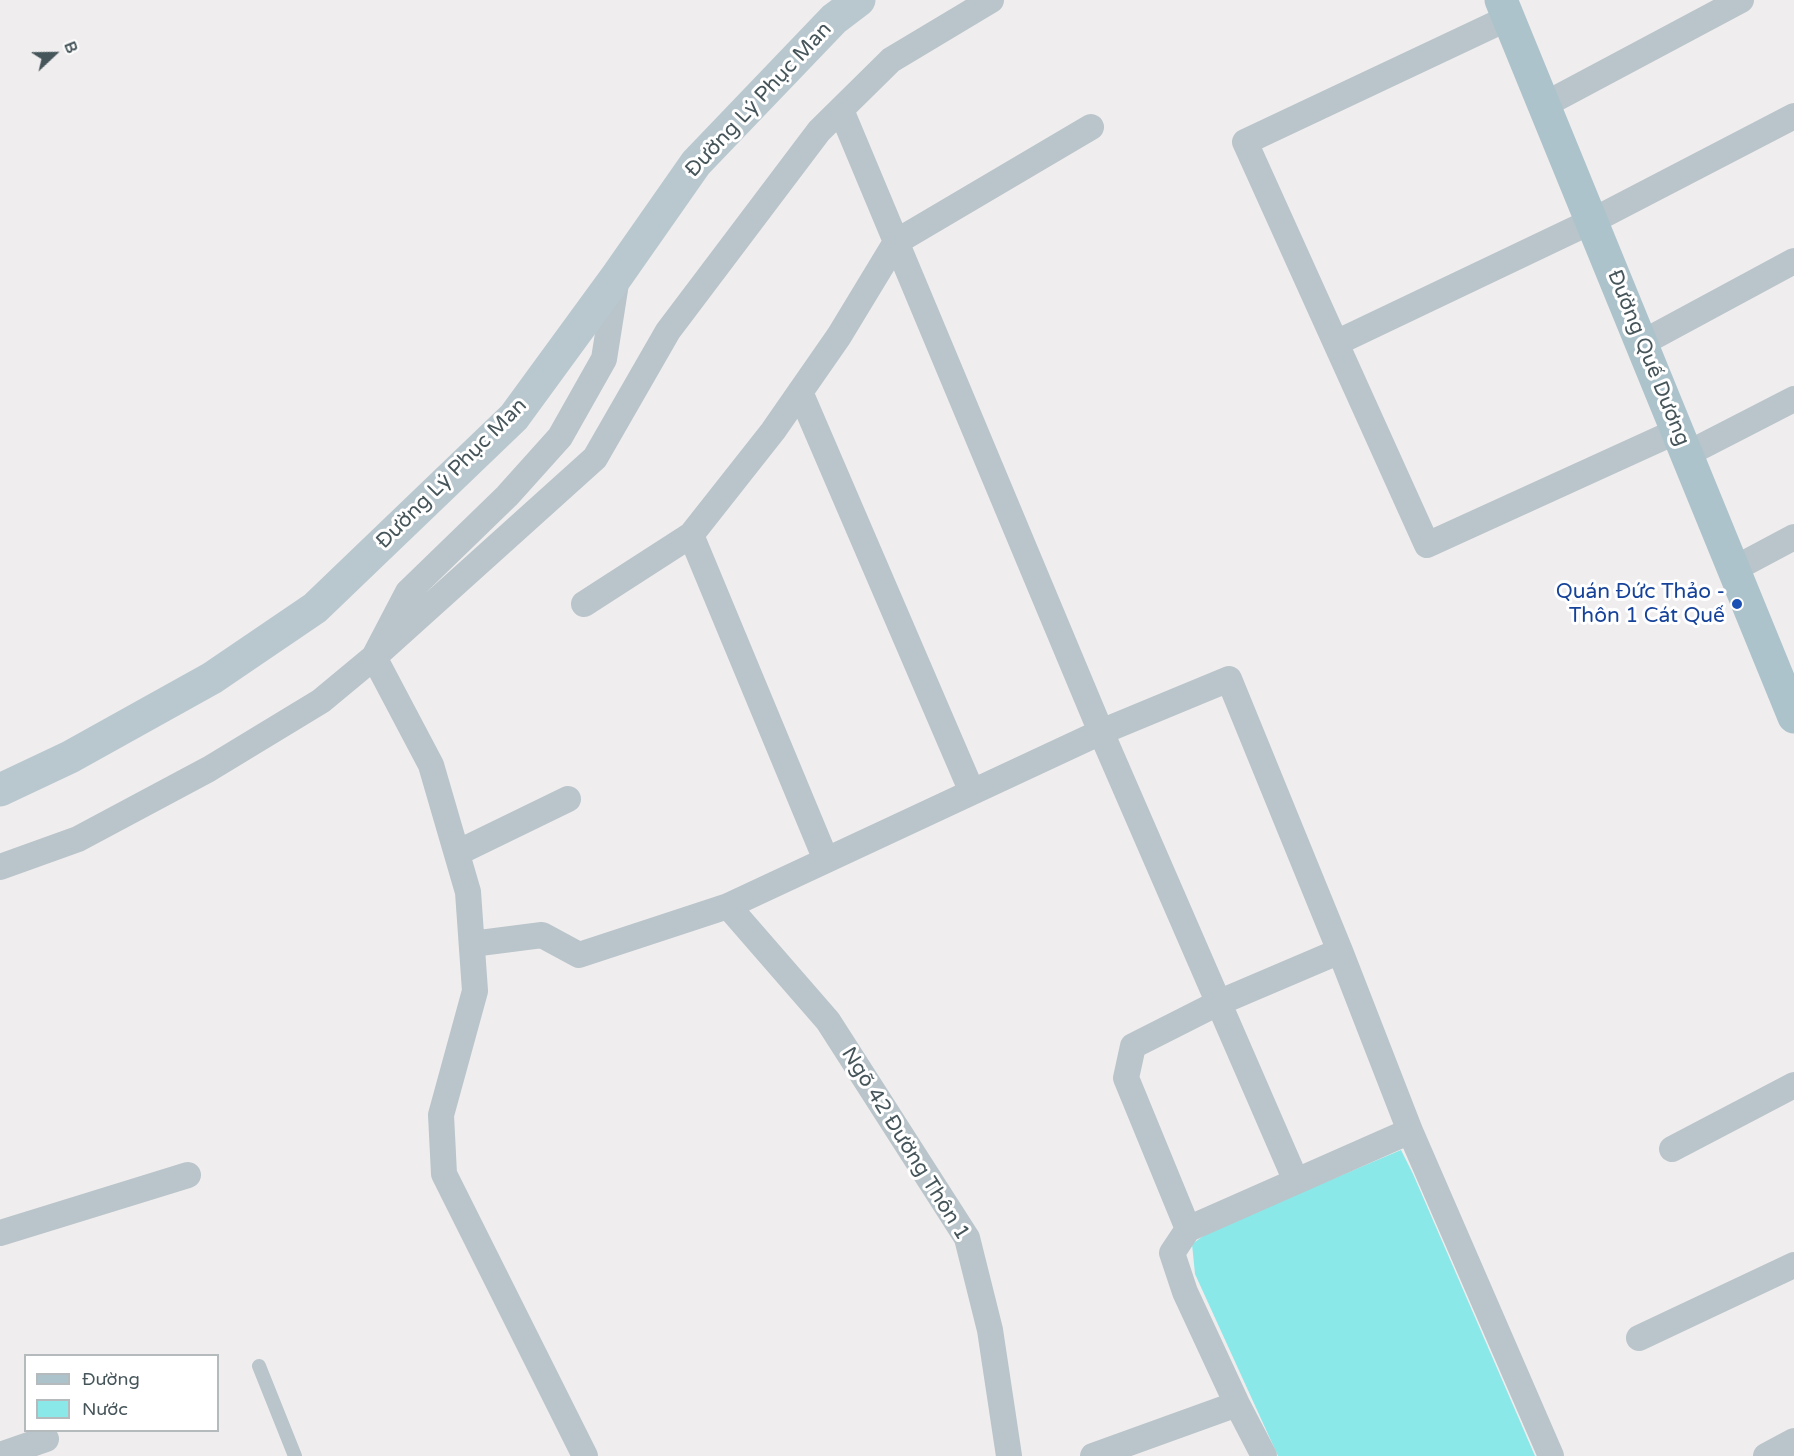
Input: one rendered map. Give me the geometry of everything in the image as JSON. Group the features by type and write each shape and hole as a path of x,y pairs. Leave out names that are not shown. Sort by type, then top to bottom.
{"main road":[{"name":"Đường Lý Phục Man","path":"0,789 70,757 193,689 315,608 513,417 617,276 696,163 834,19 859,0"},
{"name":"Đường Quế Dương","path":"1505,9 1794,717"}],"street":[{"path":"0,867 78,839 209,770 321,701 374,657 595,458 668,331 819,131 891,60 991,0"},
{"path":"1544,105 1741,0"},
{"path":"1505,9 1245,142 1427,544 1794,399"},
{"path":"841,110 1101,732 1296,1181"},
{"path":"1336,343 1592,221 1794,116"},
{"path":"584,604 691,535 773,431 839,336 896,242 1091,127"},
{"path":"1642,343 1794,261"},
{"path":"374,657 408,592 507,496 560,437 604,359 617,276"},
{"path":"800,392 972,792"},
{"path":"691,535 826,860"},
{"path":"1734,569 1794,537"},
{"path":"374,657 431,765 468,892 475,991 441,1115 444,1174 585,1456"},
{"path":"472,944 542,935 579,955 728,906 1101,732 1229,680 1340,951 1410,1131 1551,1456"},
{"path":"458,853 568,799"},
{"name":"Ngõ 42 Đường Thôn 1","path":"728,906 828,1021 967,1238 990,1330 1009,1456"},
{"path":"1188,1229 1126,1078 1133,1046 1218,1003 1340,951"},
{"path":"1672,1149 1794,1084"},
{"path":"1264,1456 1185,1292 1172,1253 1188,1229 1410,1131"},
{"path":"0,1233 188,1175"},
{"path":"1639,1338 1794,1265"},
{"path":"1093,1456 1237,1404"},
{"path":"0,1455 46,1439"},
{"path":"1766,1456 1794,1441"}],"lane":[{"path":"259,1366 295,1456"}],"water":[{"path":"1401,1150 1535,1456 1278,1456 1195,1274 1192,1244 1212,1230"}],"place":[{"name":"Quán Đức Thảo - Thôn 1 Cát Quế","path":"1737,604"}]}
